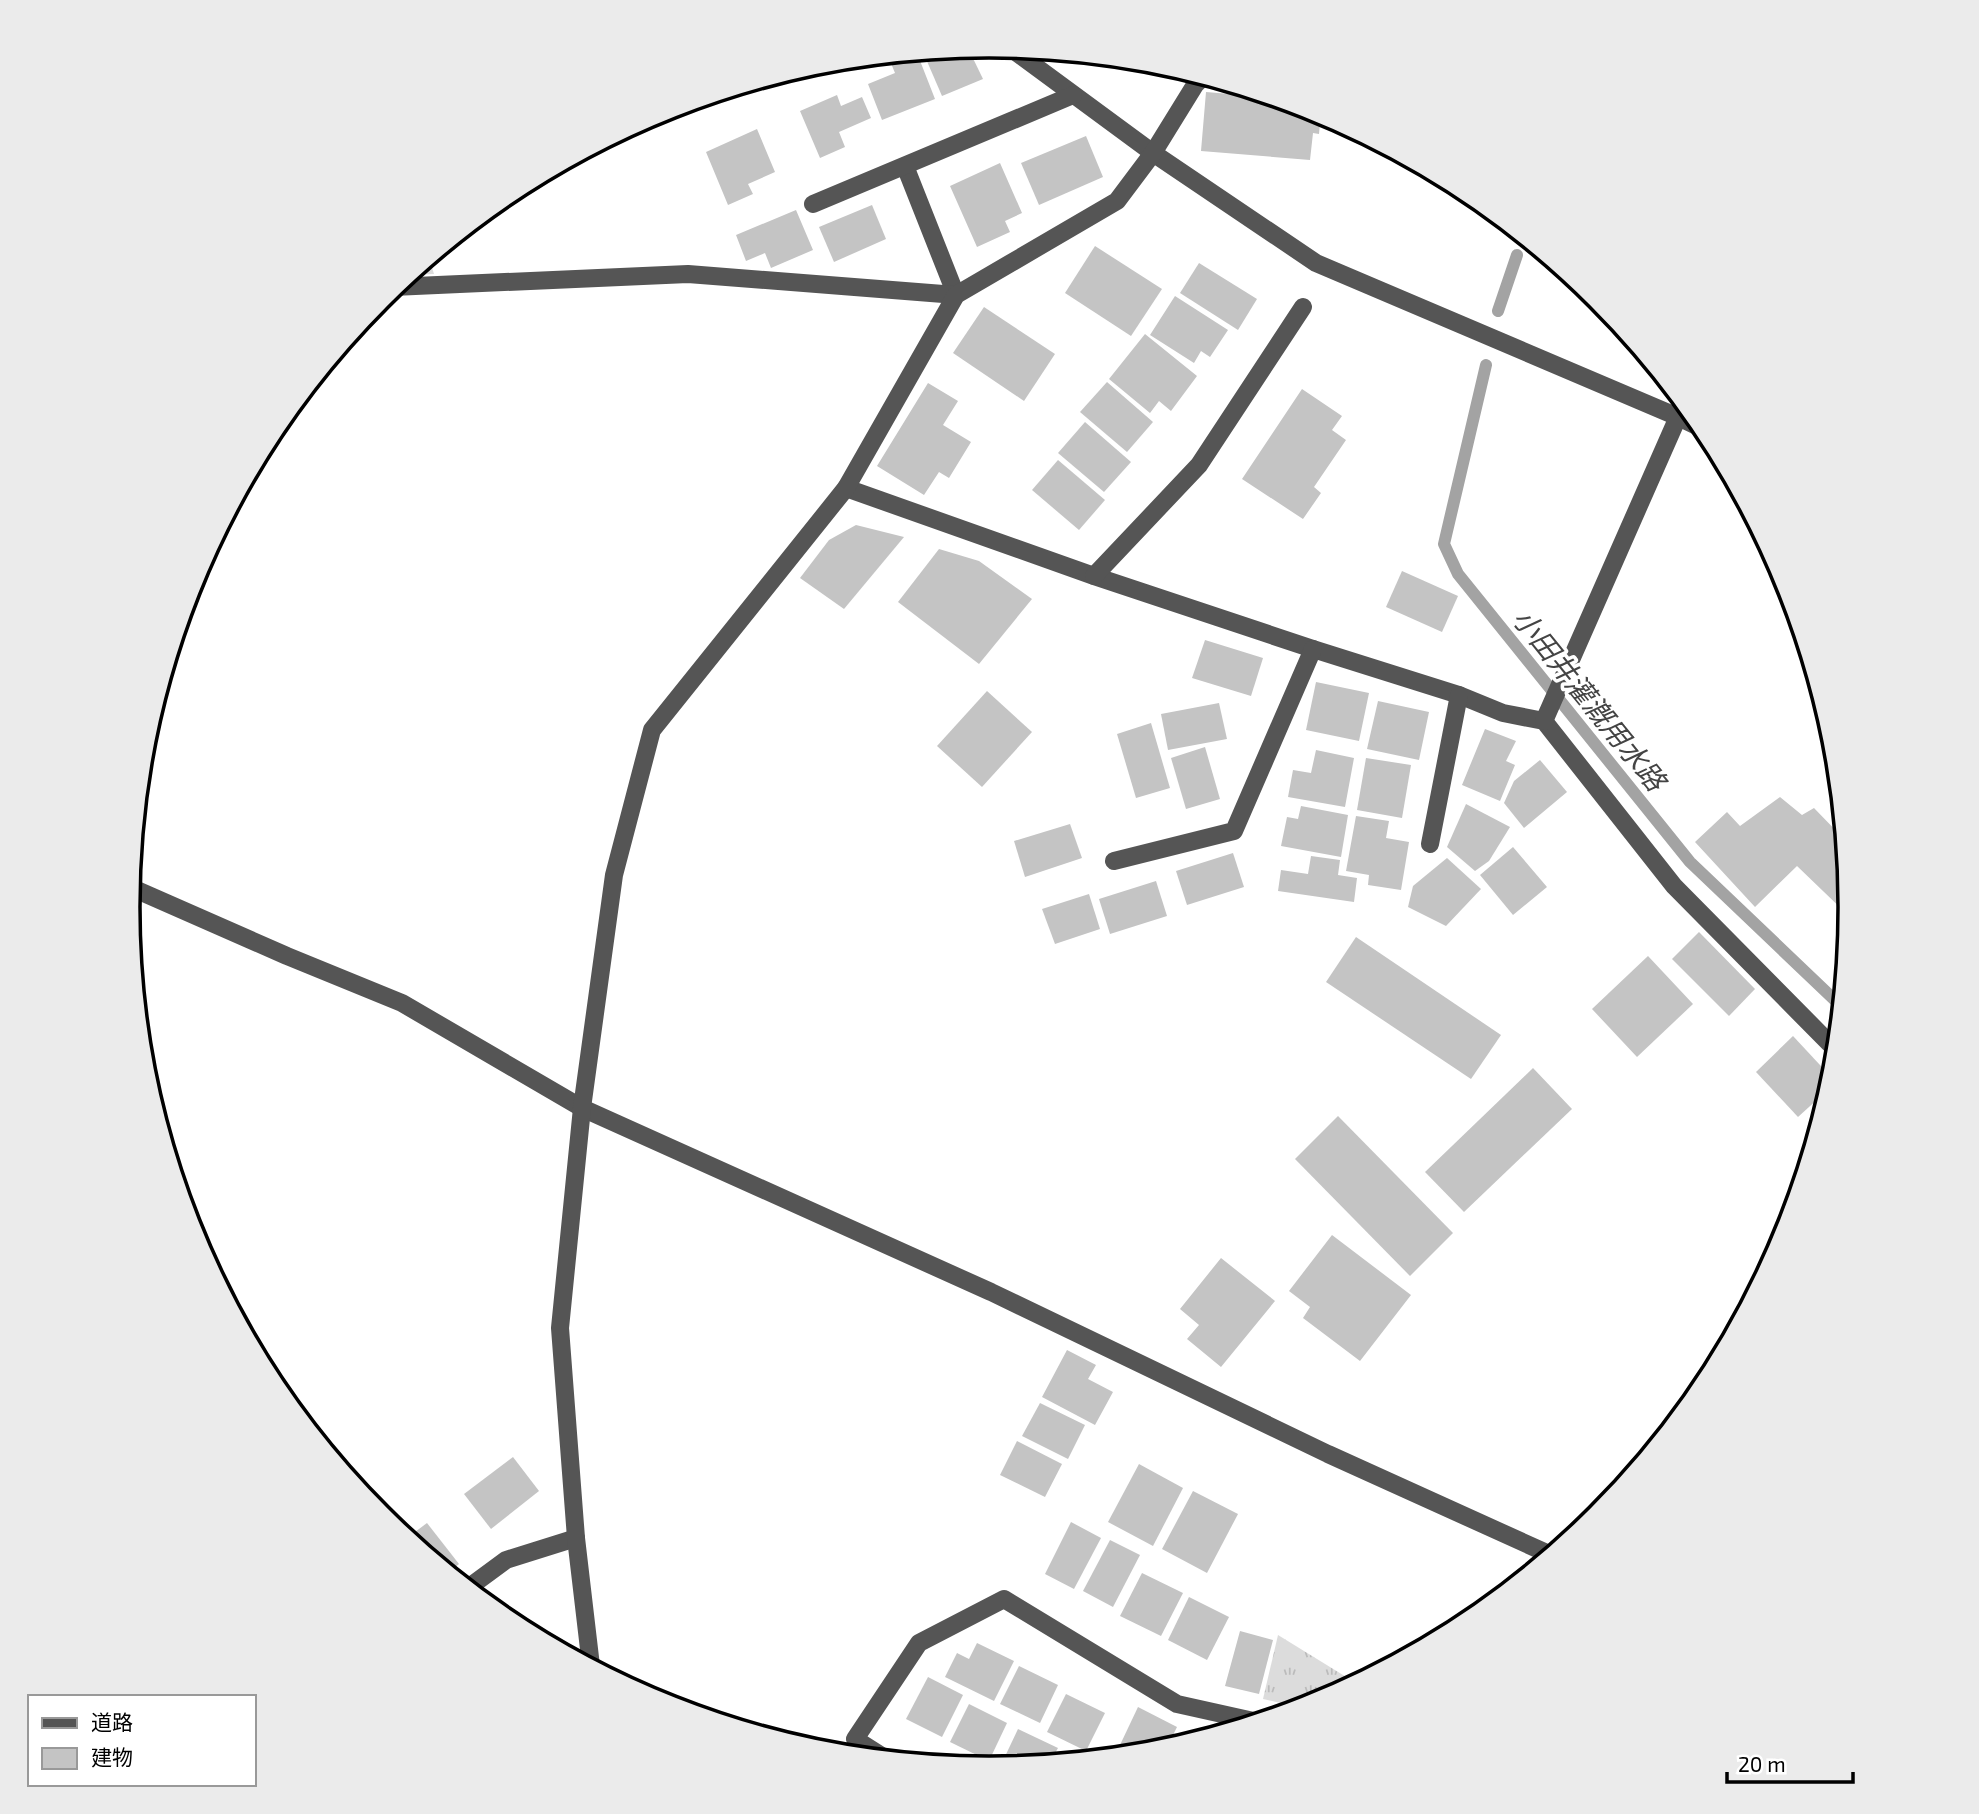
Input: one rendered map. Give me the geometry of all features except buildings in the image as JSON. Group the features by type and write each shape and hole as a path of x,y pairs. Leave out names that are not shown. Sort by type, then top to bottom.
{"street":[{"path":"1025,59 1153,153 1316,263 1685,421"},
{"path":"590,1656 576,1538 560,1328 582,1108 614,875 652,730 846,488 956,295 1117,201 1153,153 1196,84"},
{"path":"813,204 1073,95"},
{"path":"905,166 956,295"},
{"path":"411,286 688,274 956,295"},
{"path":"1094,576 1199,465 1303,307"},
{"path":"1547,716 1678,417"},
{"path":"846,488 1094,576 1459,695 1503,713 1547,716 1674,886 1827,1041"},
{"path":"1114,862 1234,831 1313,649"},
{"path":"1430,844 1459,695"},
{"path":"141,892 402,1003 582,1108 991,1292 1328,1454 1542,1551"},
{"path":"475,1583 506,1560 576,1538"},
{"path":"867,1747 855,1740 919,1643 1004,1599 1177,1704 1239,1718"}],"green space":[{"path":"432,267 434,274 424,274"},
{"path":"1278,1635 1347,1677 1283,1704 1263,1699"}],"waterway":[{"name":"小田井灌漑用水路","path":"1498,311 1517,255"},
{"name":"小田井灌漑用水路","path":"1486,365 1444,544 1458,574 1690,862 1833,998"}]}
